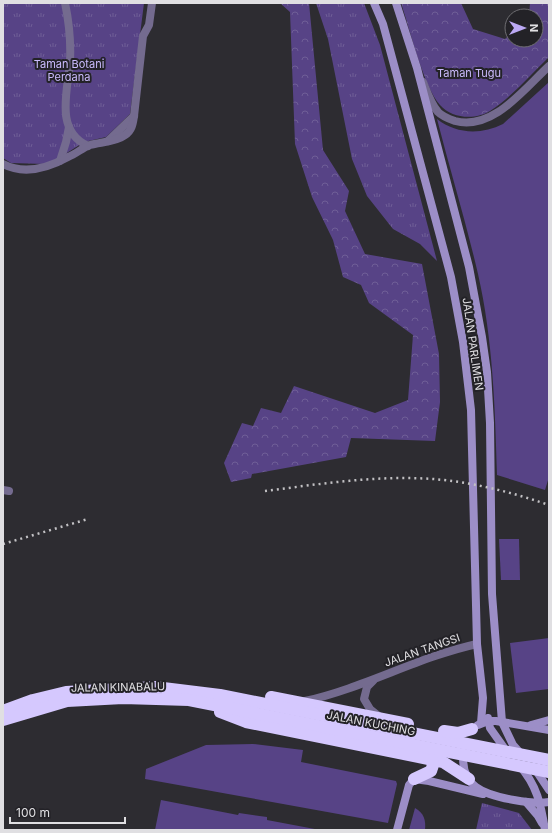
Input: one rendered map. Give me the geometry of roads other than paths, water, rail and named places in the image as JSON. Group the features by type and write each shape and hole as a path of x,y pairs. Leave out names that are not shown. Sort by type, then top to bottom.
{"highway":[{"name":"JALAN KINABALU","path":"3,711 34,700 66,692 155,687 220,695"},
{"path":"220,695 254,694 458,734 483,725"},
{"name":"JALAN KUCHING","path":"220,695 318,720 549,772"},
{"name":"JALAN KINABALU","path":"3,720 67,701 123,698 189,700"},
{"path":"189,700 246,722 446,763 469,779"},
{"name":"JALAN KUCHING","path":"189,700 318,720 549,760"},
{"path":"414,779 431,771 433,765 432,760"}],"street":[{"path":"65,3 70,24 71,41 65,113 69,127 76,139 88,146"},
{"path":"3,172 41,168 60,161 88,146 118,140 127,134 132,127 143,36 149,25 152,3"},
{"name":"JALAN PARLIMEN","path":"374,3 382,24 449,269 463,342 471,410 477,644 483,698 483,725 466,740 463,752 463,766 469,779"},
{"name":"JALAN PARLIMEN","path":"396,3 417,68 469,267 486,364 490,423 492,594 502,724 513,745 539,773 549,790"},
{"path":"417,68 430,99 438,113 449,119 470,122 482,121 500,112 549,66"},
{"path":"60,161 69,127"},
{"path":"3,164 14,170"},
{"name":"JALAN TANGSI","path":"300,703 321,698 375,679 455,648 477,644"},
{"name":"JALAN TANGSI","path":"375,679 367,687 364,699 370,709 383,719"},
{"name":"JALAN PARLIMEN","path":"501,698 506,715 512,723"},
{"path":"528,725 549,720"},
{"path":"483,725 512,723 549,730"},
{"path":"483,725 524,771 543,801 544,830"},
{"path":"397,830 410,786 414,779 526,802 543,801"},
{"path":"469,779 475,787 488,795"},
{"path":"526,802 538,816 544,830"}],"railway":[{"path":"265,491 370,479 433,479 462,482 491,488 549,505"},
{"path":"3,544 88,519"}],"park label":[{"name":"Taman Botani Perdana","path":"69,70"},
{"name":"Taman Tugu","path":"469,73"}]}
